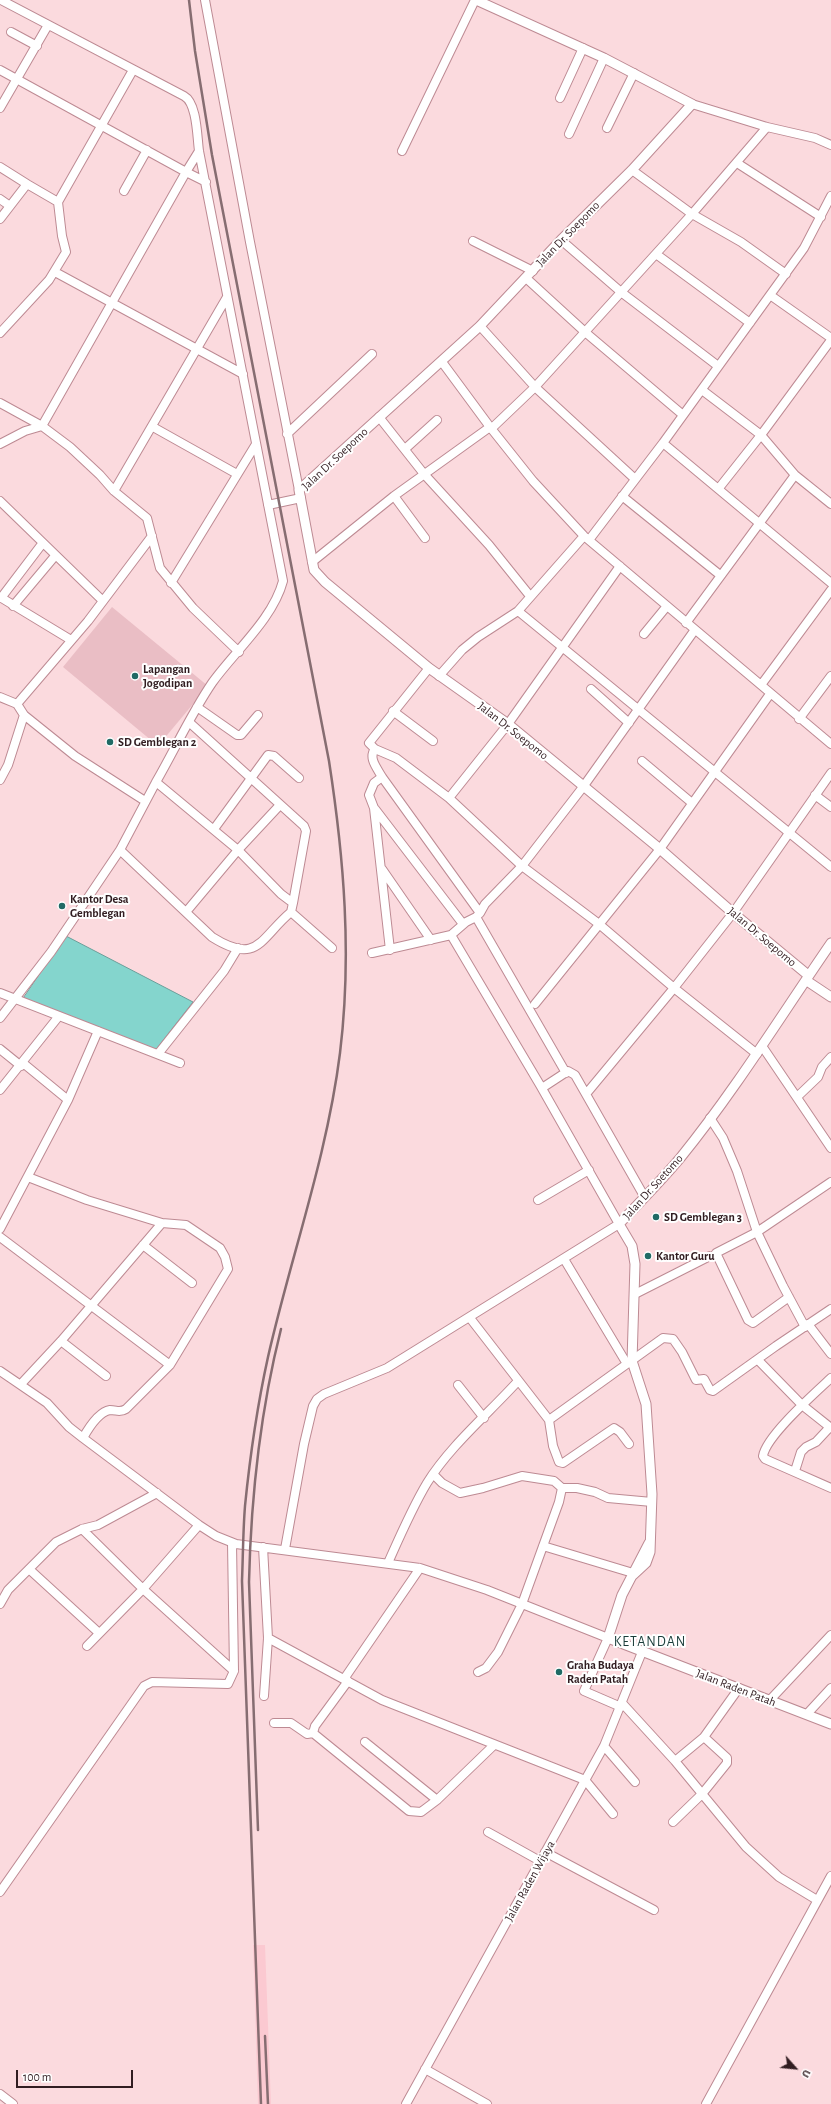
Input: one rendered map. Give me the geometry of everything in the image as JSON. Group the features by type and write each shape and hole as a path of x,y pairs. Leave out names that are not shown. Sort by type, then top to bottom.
{"street":[{"path":"206,0 287,434 300,494 268,505"},
{"path":"402,151 476,0 604,58 692,104 768,127 815,138 831,145"},
{"path":"0,10 3,1 188,98 193,106 198,151 206,182 283,581 276,599 249,641 217,677 197,707 190,723 145,801 120,850 51,952 0,1018"},
{"path":"0,108 48,25"},
{"path":"11,32 37,46"},
{"path":"560,98 583,48"},
{"path":"569,134 604,58"},
{"path":"0,70 206,182"},
{"path":"0,333 55,272 66,252 62,236 58,202 133,70"},
{"path":"607,128 634,73"},
{"name":"Jalan Dr. Soepomo","path":"692,104 632,170 561,240 480,326 442,362 379,417 300,494 314,570 325,582 439,676 508,724 660,849 831,997"},
{"path":"312,562 394,496 491,428 535,387 692,214 768,127"},
{"path":"124,191 147,150"},
{"path":"0,444 25,431 42,426 198,151"},
{"path":"737,163 821,217"},
{"path":"0,167 58,202"},
{"path":"632,170 692,214 741,242 786,274"},
{"path":"0,219 27,184"},
{"path":"439,676 462,650 478,637 518,610 586,538 622,496 663,443 786,274 804,248 831,196"},
{"path":"0,199 10,206"},
{"path":"561,240 622,292 718,366"},
{"path":"473,241 533,271"},
{"path":"656,254 750,322"},
{"path":"55,272 243,374"},
{"path":"526,278 585,332 683,415"},
{"path":"719,488 761,435 831,339 770,295"},
{"path":"114,491 227,297"},
{"path":"480,326 535,387 635,479"},
{"path":"287,434 372,354"},
{"path":"442,362 491,428 534,481 586,538 667,606 694,631 831,744"},
{"path":"702,390 761,435 795,475 831,504"},
{"path":"0,403 42,426 70,447 100,475 114,491 147,518 156,559 160,568 171,584 239,652"},
{"path":"379,417 424,474 489,545 530,596"},
{"path":"405,449 437,420"},
{"path":"152,427 237,474"},
{"path":"663,443 719,488 831,583"},
{"path":"171,584 256,444"},
{"path":"686,623 795,475"},
{"path":"394,496 425,538"},
{"path":"622,496 720,575"},
{"path":"0,501 54,556 103,601"},
{"path":"17,704 103,601 152,536"},
{"path":"42,544 0,598 71,640"},
{"path":"13,606 54,556"},
{"path":"449,798 508,724 620,566"},
{"path":"761,685 831,590"},
{"path":"644,634 667,606"},
{"path":"518,610 564,646 713,772 831,867"},
{"path":"372,953 451,935 463,924 478,915 485,904 522,866 583,787 694,631"},
{"path":"429,668 393,711 369,743 375,749 396,758 449,798 522,866 599,924 674,988 760,1050 797,1097 831,1148"},
{"path":"800,719 831,676"},
{"path":"591,689 629,723"},
{"path":"535,1004 660,849 713,772 770,694"},
{"path":"0,697 17,704 24,715 75,756 145,801"},
{"path":"197,707 237,735 241,735 258,715"},
{"path":"393,711 433,741"},
{"path":"0,780 8,765 24,715"},
{"path":"120,850 212,937 223,943 238,948 255,948 266,939 291,912 306,831 304,826 279,806 190,723"},
{"path":"375,749 373,752 373,761 382,777 478,915 566,1073"},
{"path":"214,829 268,756 271,755 299,778"},
{"path":"642,761 692,803"},
{"path":"586,1094 674,988 733,913 831,772"},
{"path":"382,777 374,783 370,791 374,808 390,950"},
{"path":"156,782 238,850 281,894 293,903"},
{"path":"815,795 831,807"},
{"path":"186,912 238,850 279,806"},
{"path":"374,808 463,924"},
{"path":"381,867 431,940"},
{"path":"291,912 332,948"},
{"path":"285,1549 304,1444 313,1406 317,1399 324,1394 387,1368 470,1318 619,1224 542,1088 451,935"},
{"name":"Jalan Dr. Soetomo","path":"608,1638 617,1606 632,1574 646,1563 650,1552 652,1502 646,1404 629,1362 635,1294 634,1251 619,1224 673,1166 710,1118 760,1050 831,944"},
{"path":"158,1054 224,971 238,948"},
{"path":"0,993 180,1063"},
{"path":"0,1090 59,1016"},
{"path":"0,1229 68,1100 98,1031"},
{"path":"0,1049 68,1100"},
{"path":"797,1097 818,1076 822,1067 831,1057"},
{"path":"542,1088 570,1071 575,1075 644,1196"},
{"path":"710,1118 723,1138 737,1171 758,1232 789,1297 807,1326 831,1354"},
{"path":"538,1200 589,1170"},
{"path":"28,1177 87,1200 162,1223 186,1225 220,1248 225,1257 228,1269 170,1365 126,1409 122,1411 112,1410 104,1413 90,1426 83,1438"},
{"path":"789,1297 753,1323 748,1320 716,1253 758,1232 831,1182"},
{"path":"21,1384 61,1341 162,1223"},
{"path":"0,1237 170,1365"},
{"path":"143,1245 192,1283"},
{"path":"635,1294 710,1256"},
{"path":"564,1259 629,1362"},
{"path":"549,1420 663,1338 670,1338 682,1352 696,1380 704,1379 710,1390 713,1391 831,1309"},
{"path":"470,1318 549,1420 557,1460 561,1463 614,1428 620,1432 629,1444"},
{"path":"61,1341 106,1376"},
{"path":"758,1360 802,1405 831,1427 816,1442 806,1447 801,1452 795,1471"},
{"path":"2,1375 21,1384 47,1403 69,1427 199,1525 232,1543 420,1568 522,1604 608,1638 584,1691 622,1705 676,1761 746,1847 760,1861 779,1877 818,1900"},
{"path":"831,1378 802,1405 767,1444 763,1456 765,1459 795,1471 824,1487 831,1488"},
{"path":"388,1563 405,1525 433,1474 448,1455 518,1381"},
{"path":"458,1385 484,1418"},
{"path":"433,1474 442,1483 460,1493 483,1488 522,1476 554,1481 562,1488 582,1489 608,1498 652,1502"},
{"path":"478,1672 486,1668 498,1652 522,1604 559,1502 562,1488"},
{"path":"0,1604 8,1590 56,1542 82,1530 98,1525 157,1493"},
{"path":"87,1646 98,1633 143,1589 199,1525"},
{"path":"82,1530 143,1589 234,1671"},
{"path":"0,1892 144,1686 152,1682 228,1684 234,1671 232,1543"},
{"path":"543,1546 632,1574"},
{"path":"263,1547 268,1638 264,1696"},
{"path":"313,1733 315,1726 420,1568"},
{"path":"29,1569 98,1633"},
{"path":"769,1700 831,1635"},
{"path":"268,1638 382,1700 585,1780 613,1814"},
{"name":"Jalan Raden Patah","path":"608,1638 831,1724"},
{"name":"Jalan Raden Wijaya","path":"406,2104 604,1746 622,1705 642,1652"},
{"path":"676,1761 704,1737 739,1688"},
{"path":"807,1714 829,1694"},
{"path":"274,1723 291,1723 307,1734 313,1733 409,1811 421,1812 437,1800 494,1745"},
{"path":"673,1822 702,1794 728,1763 727,1758 704,1737"},
{"path":"365,1742 437,1800"},
{"path":"604,1746 635,1782"},
{"path":"488,1832 540,1861"},
{"path":"545,1852 654,1910"},
{"path":"706,2104 831,1876"},
{"path":"425,2069 487,2104"},
{"path":"0,2094 13,2104"}],"shaded area":[{"name":"Lapangan Jogodipan","path":"112,607 208,686 158,746 63,667"},
{"path":"253,1945 265,1945 271,2104 258,2104"}],"water":[{"path":"66,936 193,1002 154,1052 23,999"}],"railway":[{"path":"189,0 195,51 212,155 329,761 339,834 345,907 346,943 344,1016 334,1092 318,1168 277,1319 260,1394 244,1515 242,1581 261,2104"},
{"path":"258,1830 249,1582 250,1550 254,1486 262,1423 267,1392 281,1329"},
{"path":"265,2036 268,2104"}],"place":[{"name":"Lapangan Jogodipan","path":"135,676"},
{"name":"SD Gemblegan 2","path":"110,742"},
{"name":"Kantor Desa Gemblegan","path":"62,906"},
{"name":"SD Gemblegan 3","path":"656,1217"},
{"name":"Kantor Guru","path":"648,1256"},
{"name":"Graha Budaya Raden Patah","path":"559,1672"}],"district":[{"name":"KETANDAN","path":"650,1642"}]}
